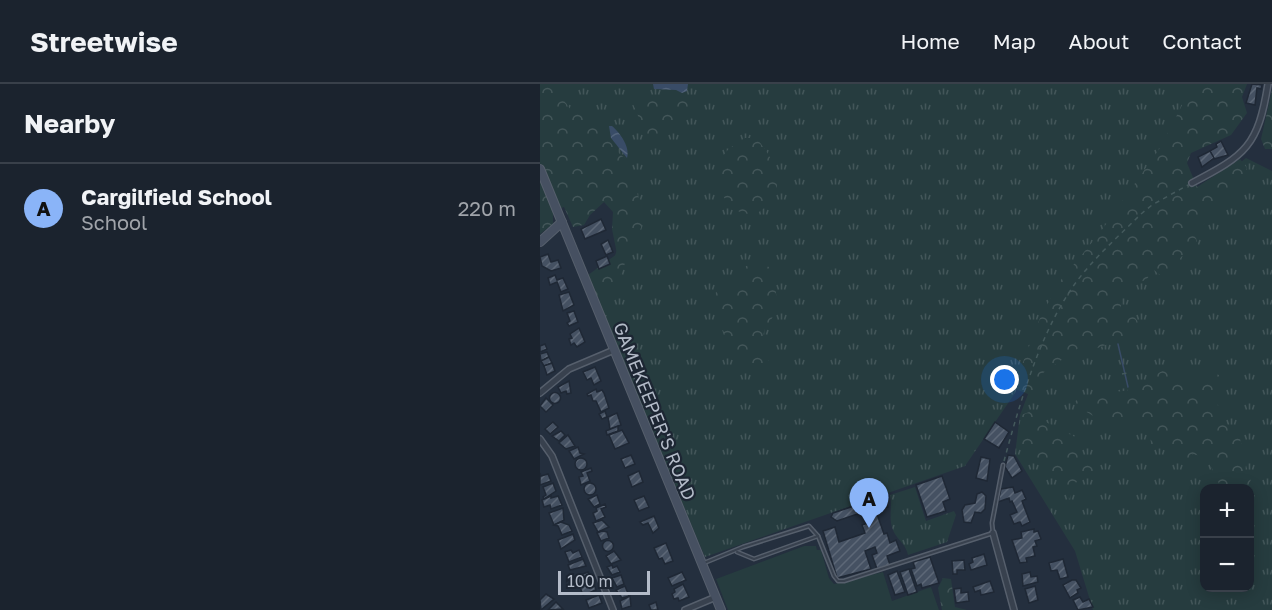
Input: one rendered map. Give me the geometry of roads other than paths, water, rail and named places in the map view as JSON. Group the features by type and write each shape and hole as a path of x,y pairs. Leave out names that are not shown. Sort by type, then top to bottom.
{"street":[{"path":"1192,183 1223,167 1250,146 1262,116 1268,84"},
{"name":"GAMEKEEPER'S ROAD","path":"540,169 721,610"},
{"path":"540,242 562,222"},
{"path":"541,389 569,369 614,350"},
{"path":"540,439 552,456 613,610"},
{"path":"993,533 1014,610"},
{"path":"685,610 716,597"}],"lane":[{"path":"702,564 806,525 813,527 838,581 993,533 992,523 1003,465"},
{"path":"736,551 754,559 818,536"}],"water":[{"path":"653,84 688,84 687,91 682,93 676,90 654,89"},
{"path":"609,126 615,129 624,141 627,158 611,138"}],"waterway":[{"path":"1118,344 1128,387"}],"place":[{"name":"Cargilfield School","path":"869,528"}]}
